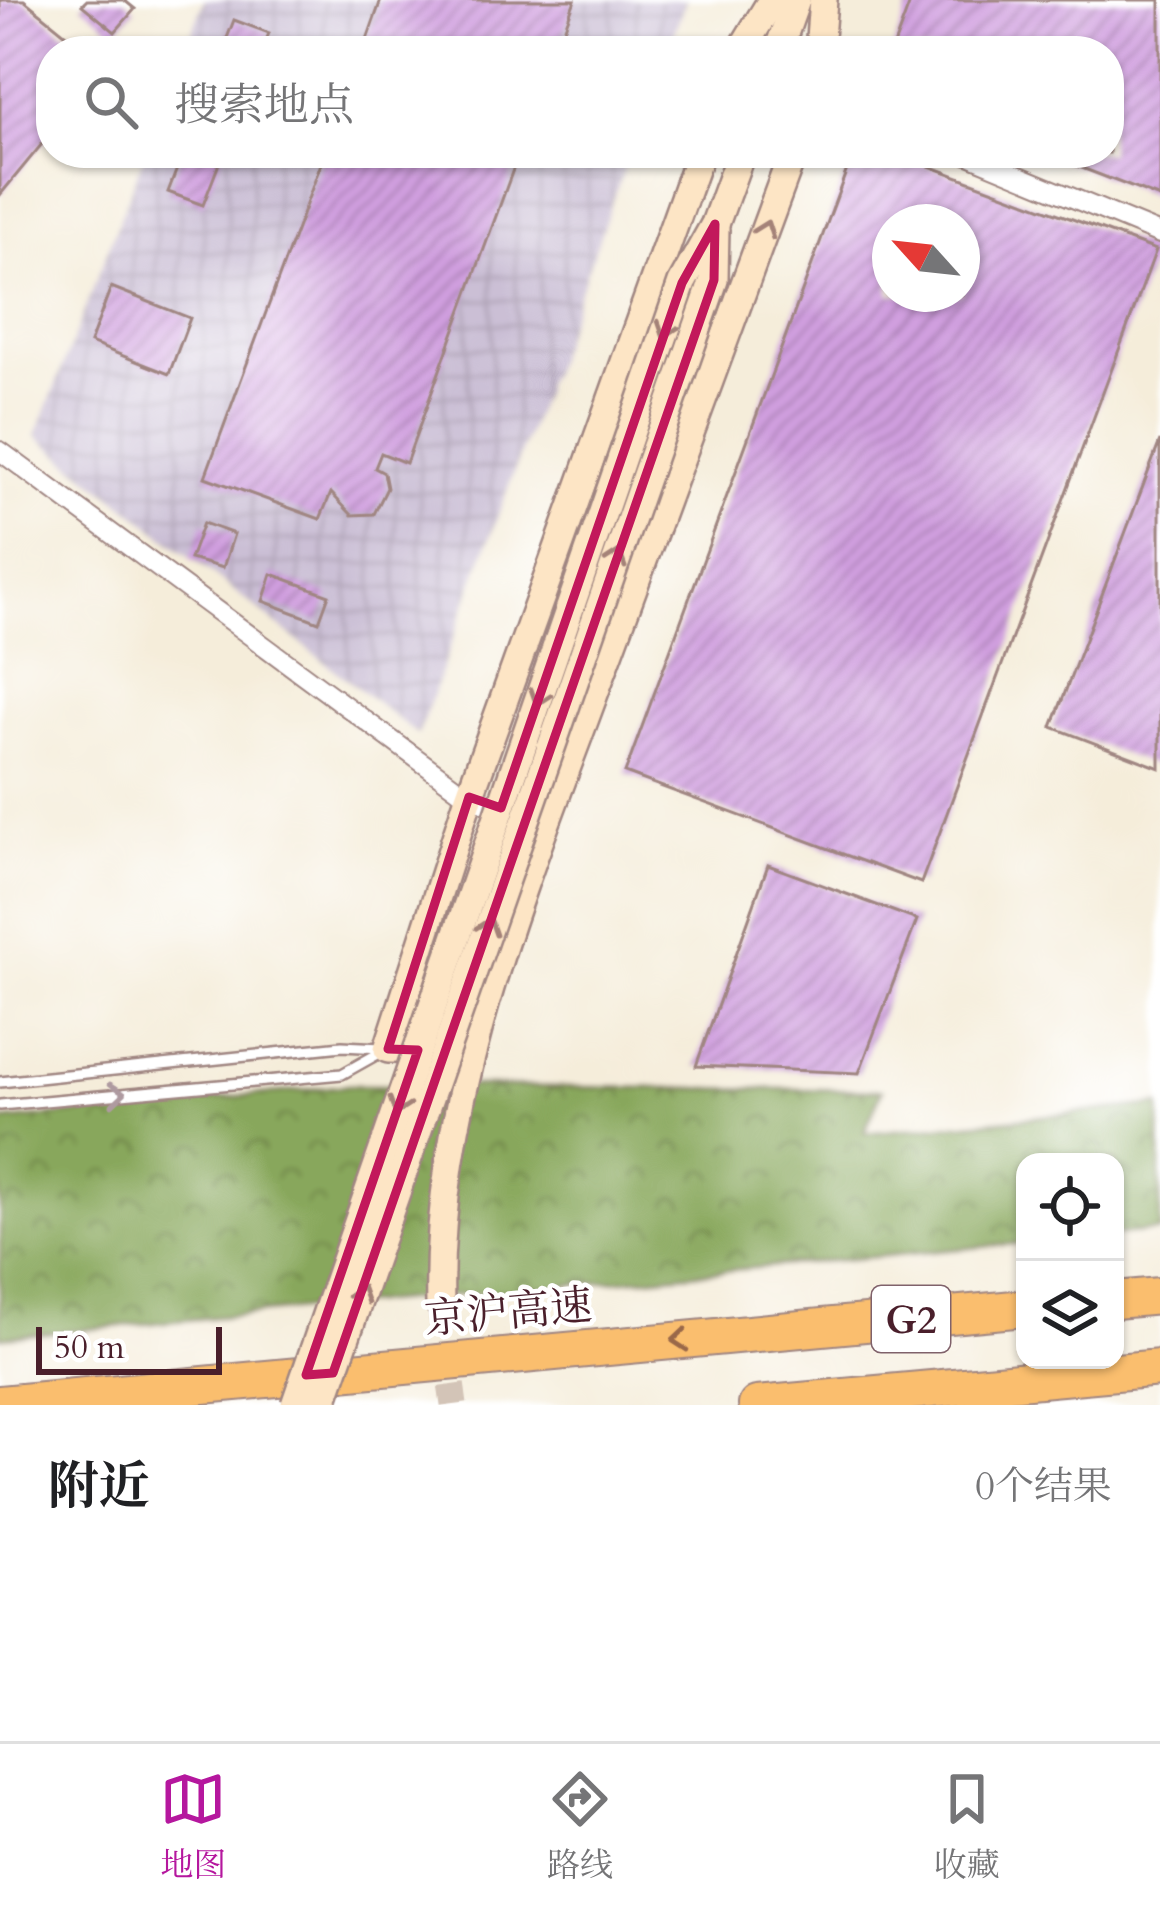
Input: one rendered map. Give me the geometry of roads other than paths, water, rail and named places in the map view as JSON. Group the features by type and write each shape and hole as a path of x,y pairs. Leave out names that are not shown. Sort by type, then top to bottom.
{"highway":[{"path":"1124,1299 1160,1295"},
{"name":"京沪高速","path":"0,1404 1016,1309"},
{"name":"G2","path":"758,1405 1160,1368"}],"main road":[{"path":"750,36 772,0"},
{"path":"783,36 796,0"},
{"path":"820,36 823,0"},
{"path":"473,1052 388,1048 469,797 695,168"},
{"path":"296,1405 682,284 715,224 736,168"},
{"path":"440,1304 442,1194 473,1052 546,824 787,168"},
{"path":"322,1405 714,280 715,224"}],"street":[{"path":"1000,168 1160,234"},
{"path":"0,451 469,797 546,824"}],"lane":[{"path":"0,1082 342,1046 388,1048"},
{"path":"0,1105 342,1074 388,1048"}],"tunnel":[{"path":"440,1304 454,1405"}]}
